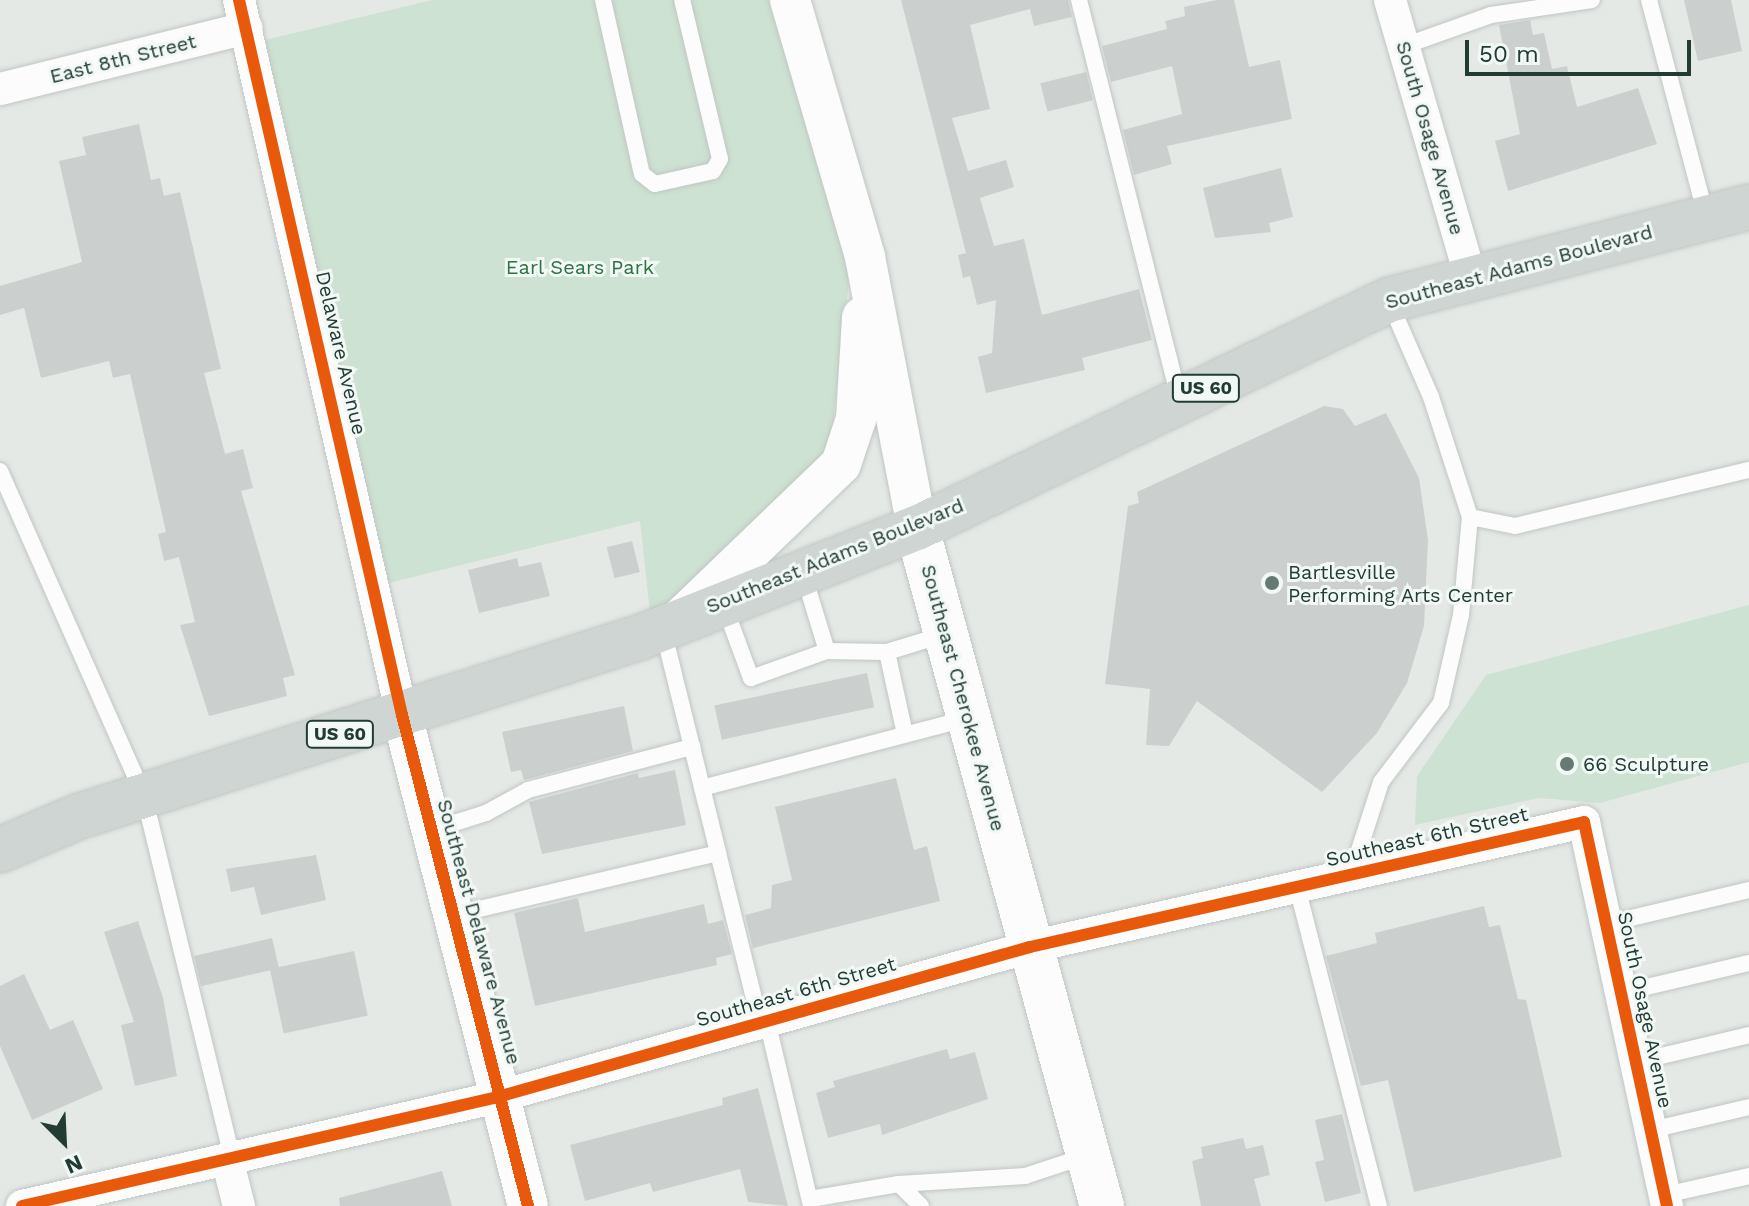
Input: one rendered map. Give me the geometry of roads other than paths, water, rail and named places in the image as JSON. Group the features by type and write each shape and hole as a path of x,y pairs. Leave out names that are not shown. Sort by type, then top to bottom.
{"main road":[{"name":"Southeast Adams Boulevard","path":"0,850 144,796 402,715 671,623 917,528 1389,300 1470,276 1749,207"},
{"name":"Southeast Cherokee Avenue","path":"917,528 1102,1206"}],"street":[{"name":"Southeast Cherokee Avenue","path":"790,0 865,257 917,528"},
{"name":"South Osage Avenue","path":"1390,0 1470,276"},
{"name":"East 8th Street","path":"0,89 243,14"},
{"name":"Delaware Avenue","path":"243,14 402,715"},
{"path":"671,623 841,464 856,419 865,257"},
{"name":"Southeast Delaware Avenue","path":"402,715 528,1206"},
{"name":"South Osage Avenue","path":"1584,822 1666,1201"},
{"name":"Southeast 6th Street","path":"22,1206 501,1096 1030,947 1584,822"},
{"path":"229,1159 239,1206"}],"lane":[{"path":"603,0 642,174 655,184 713,171 720,159 682,0"},
{"path":"1079,0 1180,401"},
{"path":"1404,46 1491,15 1592,0"},
{"path":"1649,0 1707,217"},
{"path":"1351,875 1381,782 1441,703 1461,615 1470,517 1431,397 1389,300"},
{"path":"1470,517 1515,526 1749,470"},
{"path":"0,471 144,796 229,1159"},
{"path":"803,572 827,651"},
{"path":"723,602 751,678 827,651 887,652 946,634"},
{"path":"671,623 692,747 810,1202 899,1184 1025,1176 1088,1155"},
{"path":"887,652 905,734"},
{"path":"702,788 968,718"},
{"path":"432,830 486,813 528,790 692,747"},
{"path":"454,915 718,853"},
{"path":"1297,887 1379,1206"},
{"path":"1606,924 1749,890"},
{"path":"1621,993 1749,963"},
{"path":"1636,1062 1749,1035"},
{"path":"1651,1130 1749,1107"},
{"path":"1666,1201 1749,1176"},
{"path":"899,1184 921,1206"}],"place":[{"name":"Bartlesville Performing Arts Center","path":"1272,583"},
{"name":"66 Sculpture","path":"1567,764"}],"park label":[{"name":"Earl Sears Park","path":"580,267"}]}
